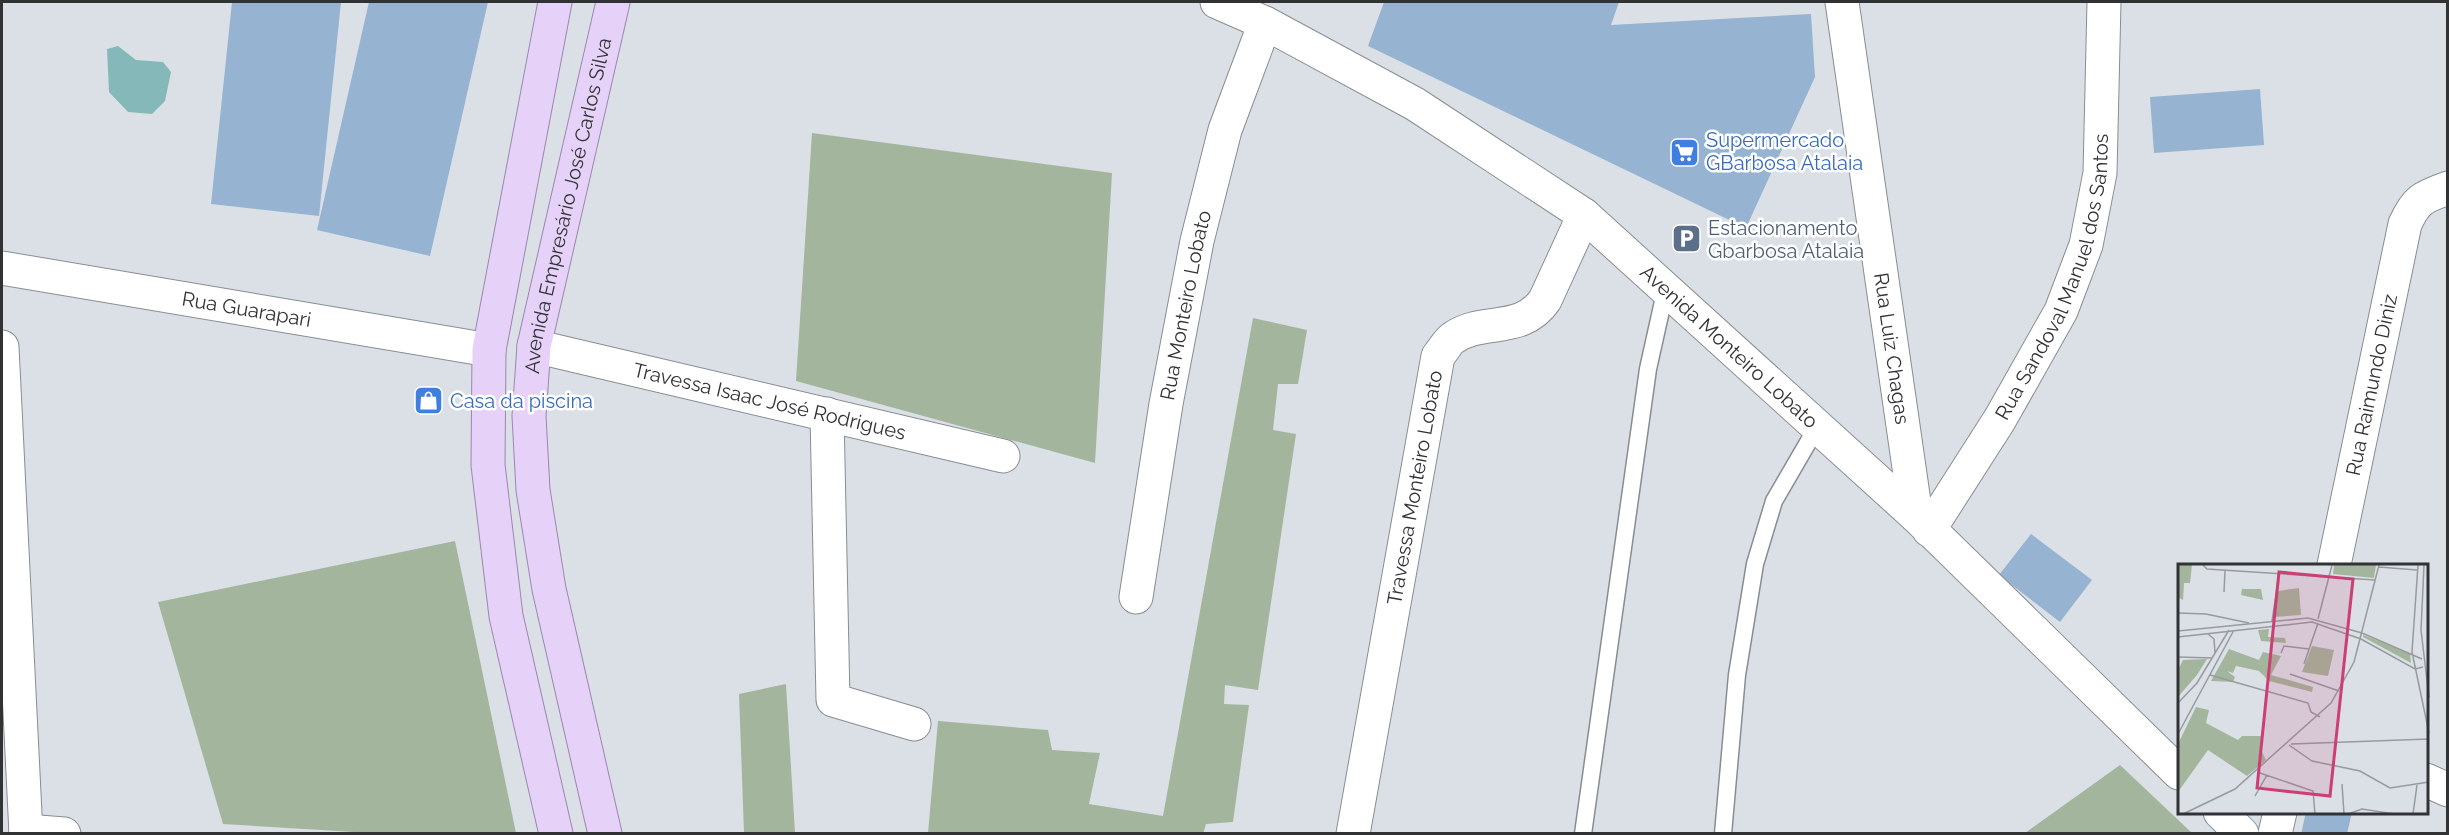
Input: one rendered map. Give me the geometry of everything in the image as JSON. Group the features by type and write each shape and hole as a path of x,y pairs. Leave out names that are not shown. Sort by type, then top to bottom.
{"main road":[{"path":"555,2 489,350 488,465 506,616 556,834"},
{"name":"Avenida Empresário José Carlos Silva","path":"605,834 549,589 533,490 529,416 534,346 614,2"}],"street":[{"name":"Avenida Monteiro Lobato","path":"1217,2 1265,23 1415,104 1584,215 1923,523 2178,772"},
{"name":"Rua Luiz Chagas","path":"1842,2 1923,523"},
{"name":"Rua Sandoval Manuel dos Santos","path":"1923,523 2000,419 2061,310 2086,244 2100,173 2104,2"},
{"name":"Rua Monteiro Lobato","path":"1136,597 1166,404 1197,241 1225,130 1265,23"},
{"name":"Rua Raimundo Diniz","path":"2334,564 2404,224 2413,206 2428,195 2448,188"},
{"name":"Travessa Monteiro Lobato","path":"1353,834 1438,356 1453,338 1469,330 1516,321 1538,311 1584,215"},
{"name":"Rua Guarapari","path":"2,268 489,350"},
{"name":"Travessa Isaac José Rodrigues","path":"534,346 1003,456"},
{"path":"2,347 5,466 26,832 64,834"},
{"path":"827,414 832,700 914,724"},
{"path":"2428,780 2448,790"},
{"path":"2221,814 2242,834"},
{"path":"2275,834 2280,814"}],"lane":[{"path":"1583,834 1648,369 1666,288"},
{"path":"1724,834 1737,675 1755,564 1774,501 1817,427"}],"green space":[{"path":"812,133 1112,173 1095,463 796,381"},
{"path":"1253,318 1307,330 1298,384 1278,384 1273,430 1296,434 1258,690 1225,685 1224,704 1249,705 1233,822 1206,824 1203,834 928,833 938,721 1048,730 1052,750 1100,753 1089,804 1163,816"},
{"path":"455,541 516,833 371,833 223,824 158,602"},
{"path":"786,684 795,833 744,833 739,694"},
{"path":"2120,765 2192,833 2025,833"}],"water":[{"path":"118,46 136,60 163,62 171,72 165,101 152,114 128,112 109,92 107,49"}],"building":[{"path":"232,2 341,2 319,216 211,204"},
{"path":"369,2 488,2 430,256 317,230"},
{"name":"Supermercado GBarbosa Atalaia","path":"1384,2 1619,2 1611,25 1811,14 1815,77 1746,228 1368,46"},
{"path":"2260,89 2264,145 2154,153 2150,97"},
{"path":"2031,534 2092,580 2060,622 1999,575"},
{"path":"2306,814 2352,814 2347,834 2301,834"}],"place":[{"name":"Supermercado GBarbosa Atalaia","path":"1685,152"},
{"name":"Estacionamento Gbarbosa Atalaia","path":"1687,239"},
{"name":"Casa da piscina","path":"429,401"}]}
